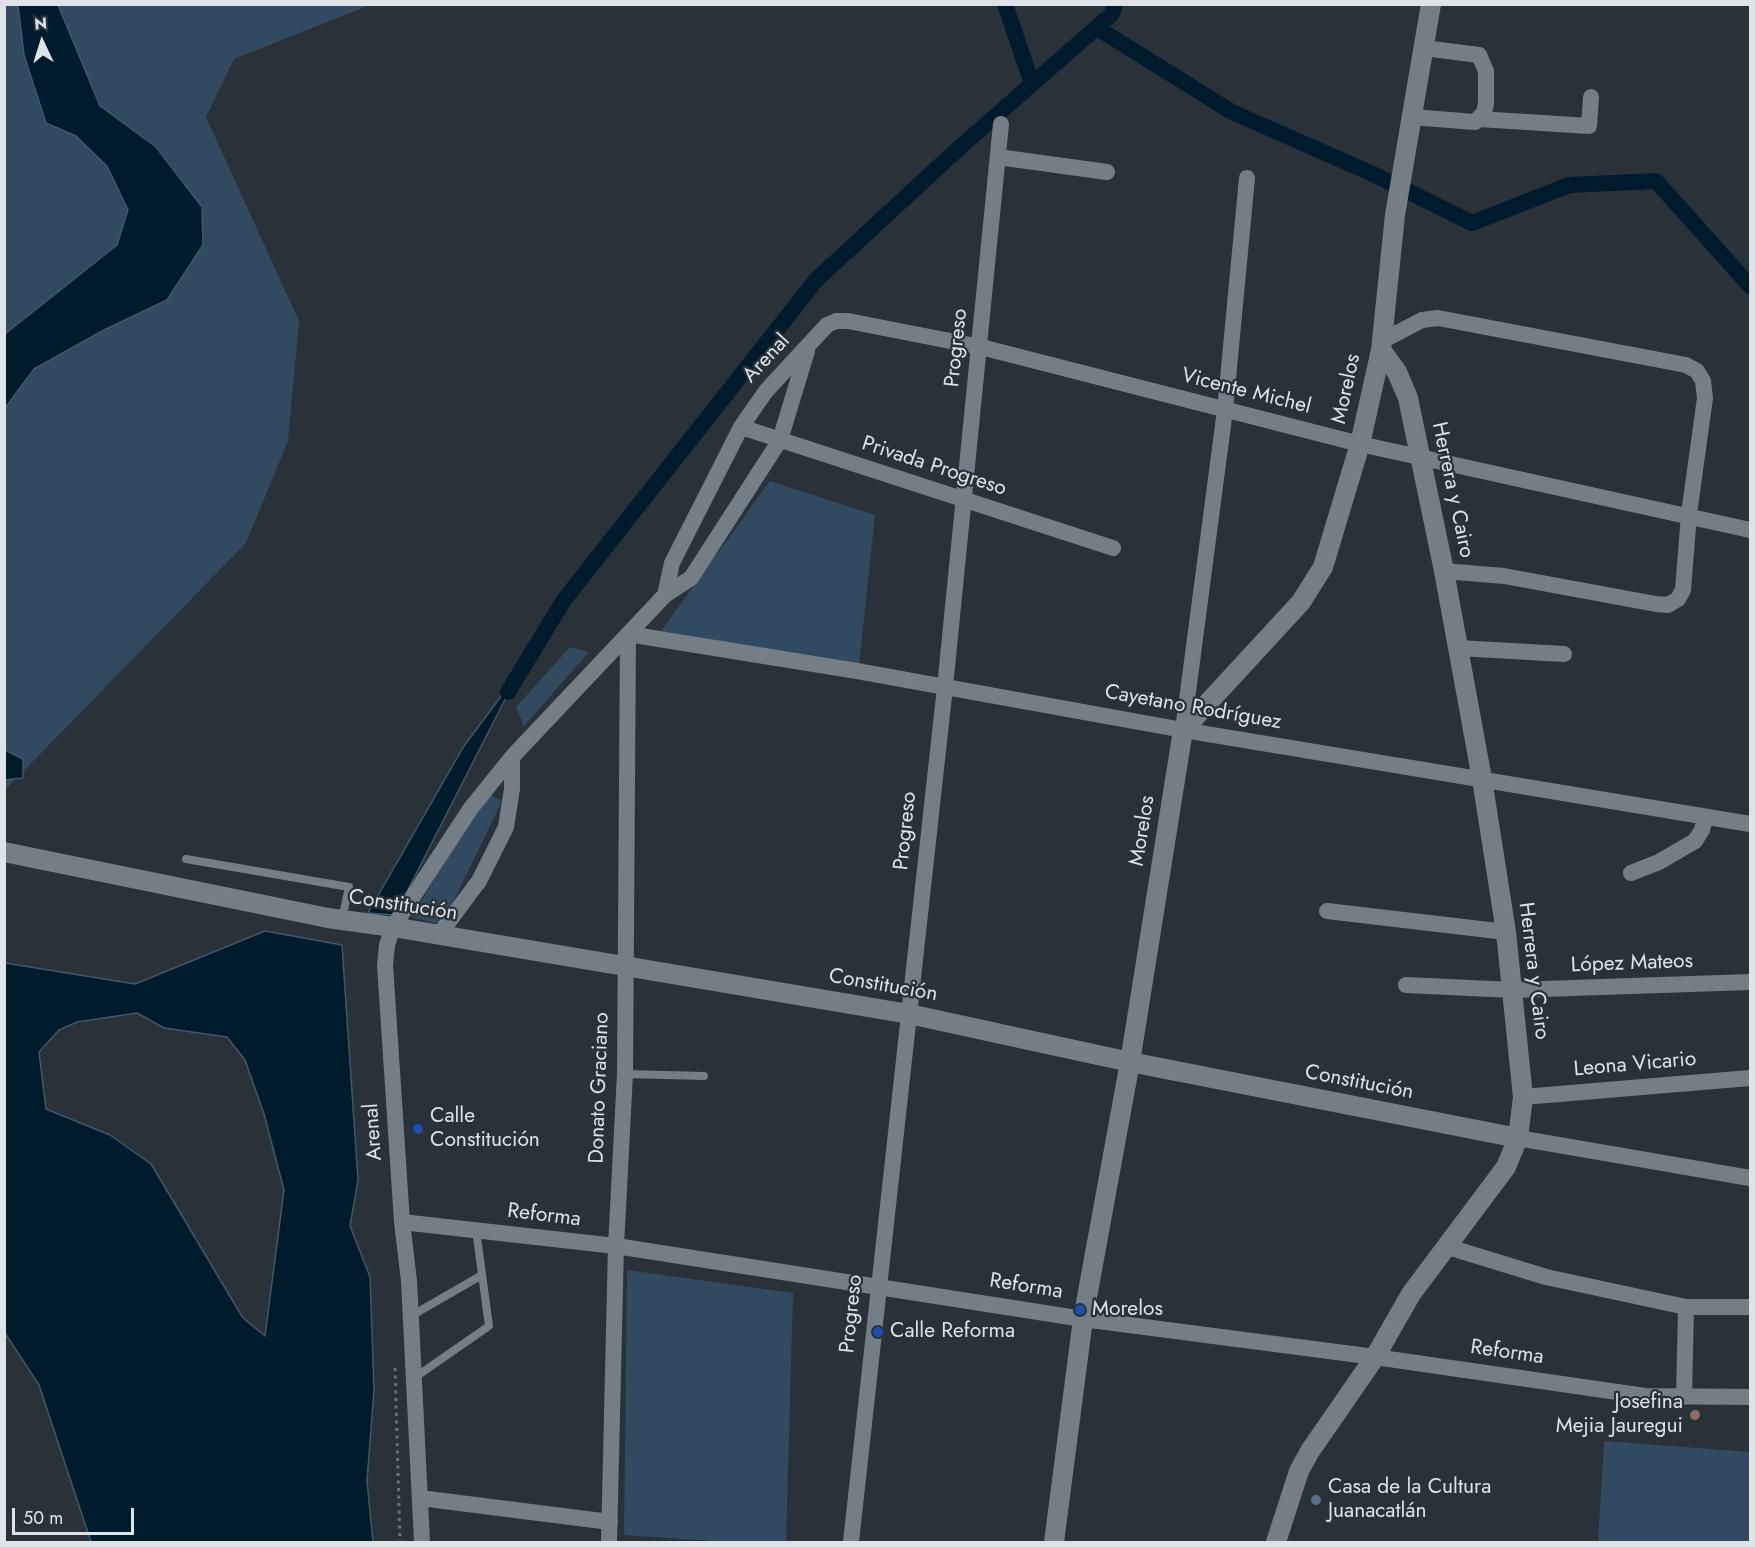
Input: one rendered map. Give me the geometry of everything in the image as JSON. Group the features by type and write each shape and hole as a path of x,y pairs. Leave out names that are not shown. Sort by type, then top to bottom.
{"street":[{"name":"Morelos","path":"1183,730 1301,602 1323,567 1360,444 1381,346 1395,215 1431,4"},
{"path":"1424,48 1474,53 1483,59 1486,71 1486,104 1479,119"},
{"path":"1412,117 1469,123 1479,119 1588,126 1591,97"},
{"name":"Progreso","path":"851,1542 877,1286 909,1014 981,347 1001,124"},
{"path":"998,157 1107,172"},
{"name":"Morelos","path":"1054,1542 1083,1319 1130,1062 1183,730 1225,410 1247,178"},
{"path":"1381,346 1422,320 1438,318 1686,365 1697,371 1703,381 1705,398 1689,514 1683,590 1678,599 1668,605 1504,576 1444,571"},
{"name":"Vicente Michel","path":"809,345 826,325 848,321 981,347 1360,444 1689,514 1750,530"},
{"name":"Arenal","path":"665,595 672,562 741,427 766,391 809,345"},
{"name":"Arenal","path":"422,1542 414,1378 385,965 387,945 393,927 471,808 512,757 665,595 691,578 780,440 809,345"},
{"name":"Herrera y Cairo","path":"1276,1542 1299,1471 1340,1405 1375,1357 1411,1294 1506,1167 1518,1138 1523,1097 1506,932 1482,779 1444,571 1408,398 1397,372 1381,346"},
{"name":"Privada Progreso","path":"741,427 1113,548"},
{"name":"Cayetano Rodríguez","path":"628,634 945,687 1183,730 1750,824"},
{"name":"Donato Graciano","path":"609,1542 616,1246 625,1074 628,634"},
{"path":"1458,648 1564,654"},
{"path":"438,936 479,881 506,827 512,789 512,757"},
{"path":"1631,873 1659,862 1695,841 1702,830 1705,818"},
{"name":"Constitución","path":"4,852 158,886 342,920 909,1014 1130,1062 1518,1138 1750,1178"},
{"path":"1327,911 1506,932"},
{"name":"López Mateos","path":"1406,985 1513,990 1750,982"},
{"name":"Leona Vicario","path":"1523,1097 1750,1078"},
{"name":"Reforma","path":"402,1222 616,1246 1083,1319 1375,1357 1645,1396 1750,1397"},
{"path":"1445,1246 1546,1277 1686,1307 1750,1307"},
{"path":"1684,1397 1686,1307"},
{"path":"420,1498 610,1522"}],"lane":[{"path":"186,859 349,887 342,920"},
{"path":"625,1074 704,1076"},
{"path":"414,1378 489,1326 476,1230"},
{"path":"410,1316 482,1275"}],"shaded area":[{"path":"5,5 370,5 234,59 206,117 299,321 288,441 246,543 5,790"},
{"path":"18,5 58,5 100,106 156,147 202,207 203,245 167,300 104,330 34,369 5,408 5,334 117,245 128,210 107,166 76,136 46,123 24,55"},
{"path":"770,481 875,515 859,665 661,631"},
{"path":"570,647 589,652 524,726 516,707"},
{"path":"519,672 395,915 368,913 464,746"},
{"path":"5,750 23,759 23,778 5,780"},
{"path":"488,794 502,801 442,925 411,917"},
{"path":"265,931 342,945 358,1180 350,1226 370,1277 374,1390 367,1481 373,1542 91,1542 39,1385 5,1333 5,963 135,984","holes":["137,1013 164,1028 227,1037 245,1060 264,1114 284,1190 265,1336 243,1318 151,1164 110,1135 46,1109 39,1052 59,1030 77,1022"]},
{"path":"627,1270 793,1293 786,1542 726,1542 624,1535"},
{"path":"1604,1441 1750,1452 1750,1542 1598,1542"}],"waterway":[{"path":"1005,4 1032,84"},
{"path":"508,692 564,600 816,280 958,149 1112,14 1115,4"},
{"path":"1097,28 1232,112 1373,174 1472,223 1569,185 1656,181 1750,286"}],"place":[{"name":"Calle Constitución","path":"418,1129"},
{"name":"Morelos","path":"1080,1310"},
{"name":"Calle Reforma","path":"878,1332"},
{"name":"Josefina Mejia Jauregui","path":"1695,1415"},
{"name":"Casa de la Cultura Juanacatlán","path":"1316,1500"}]}
